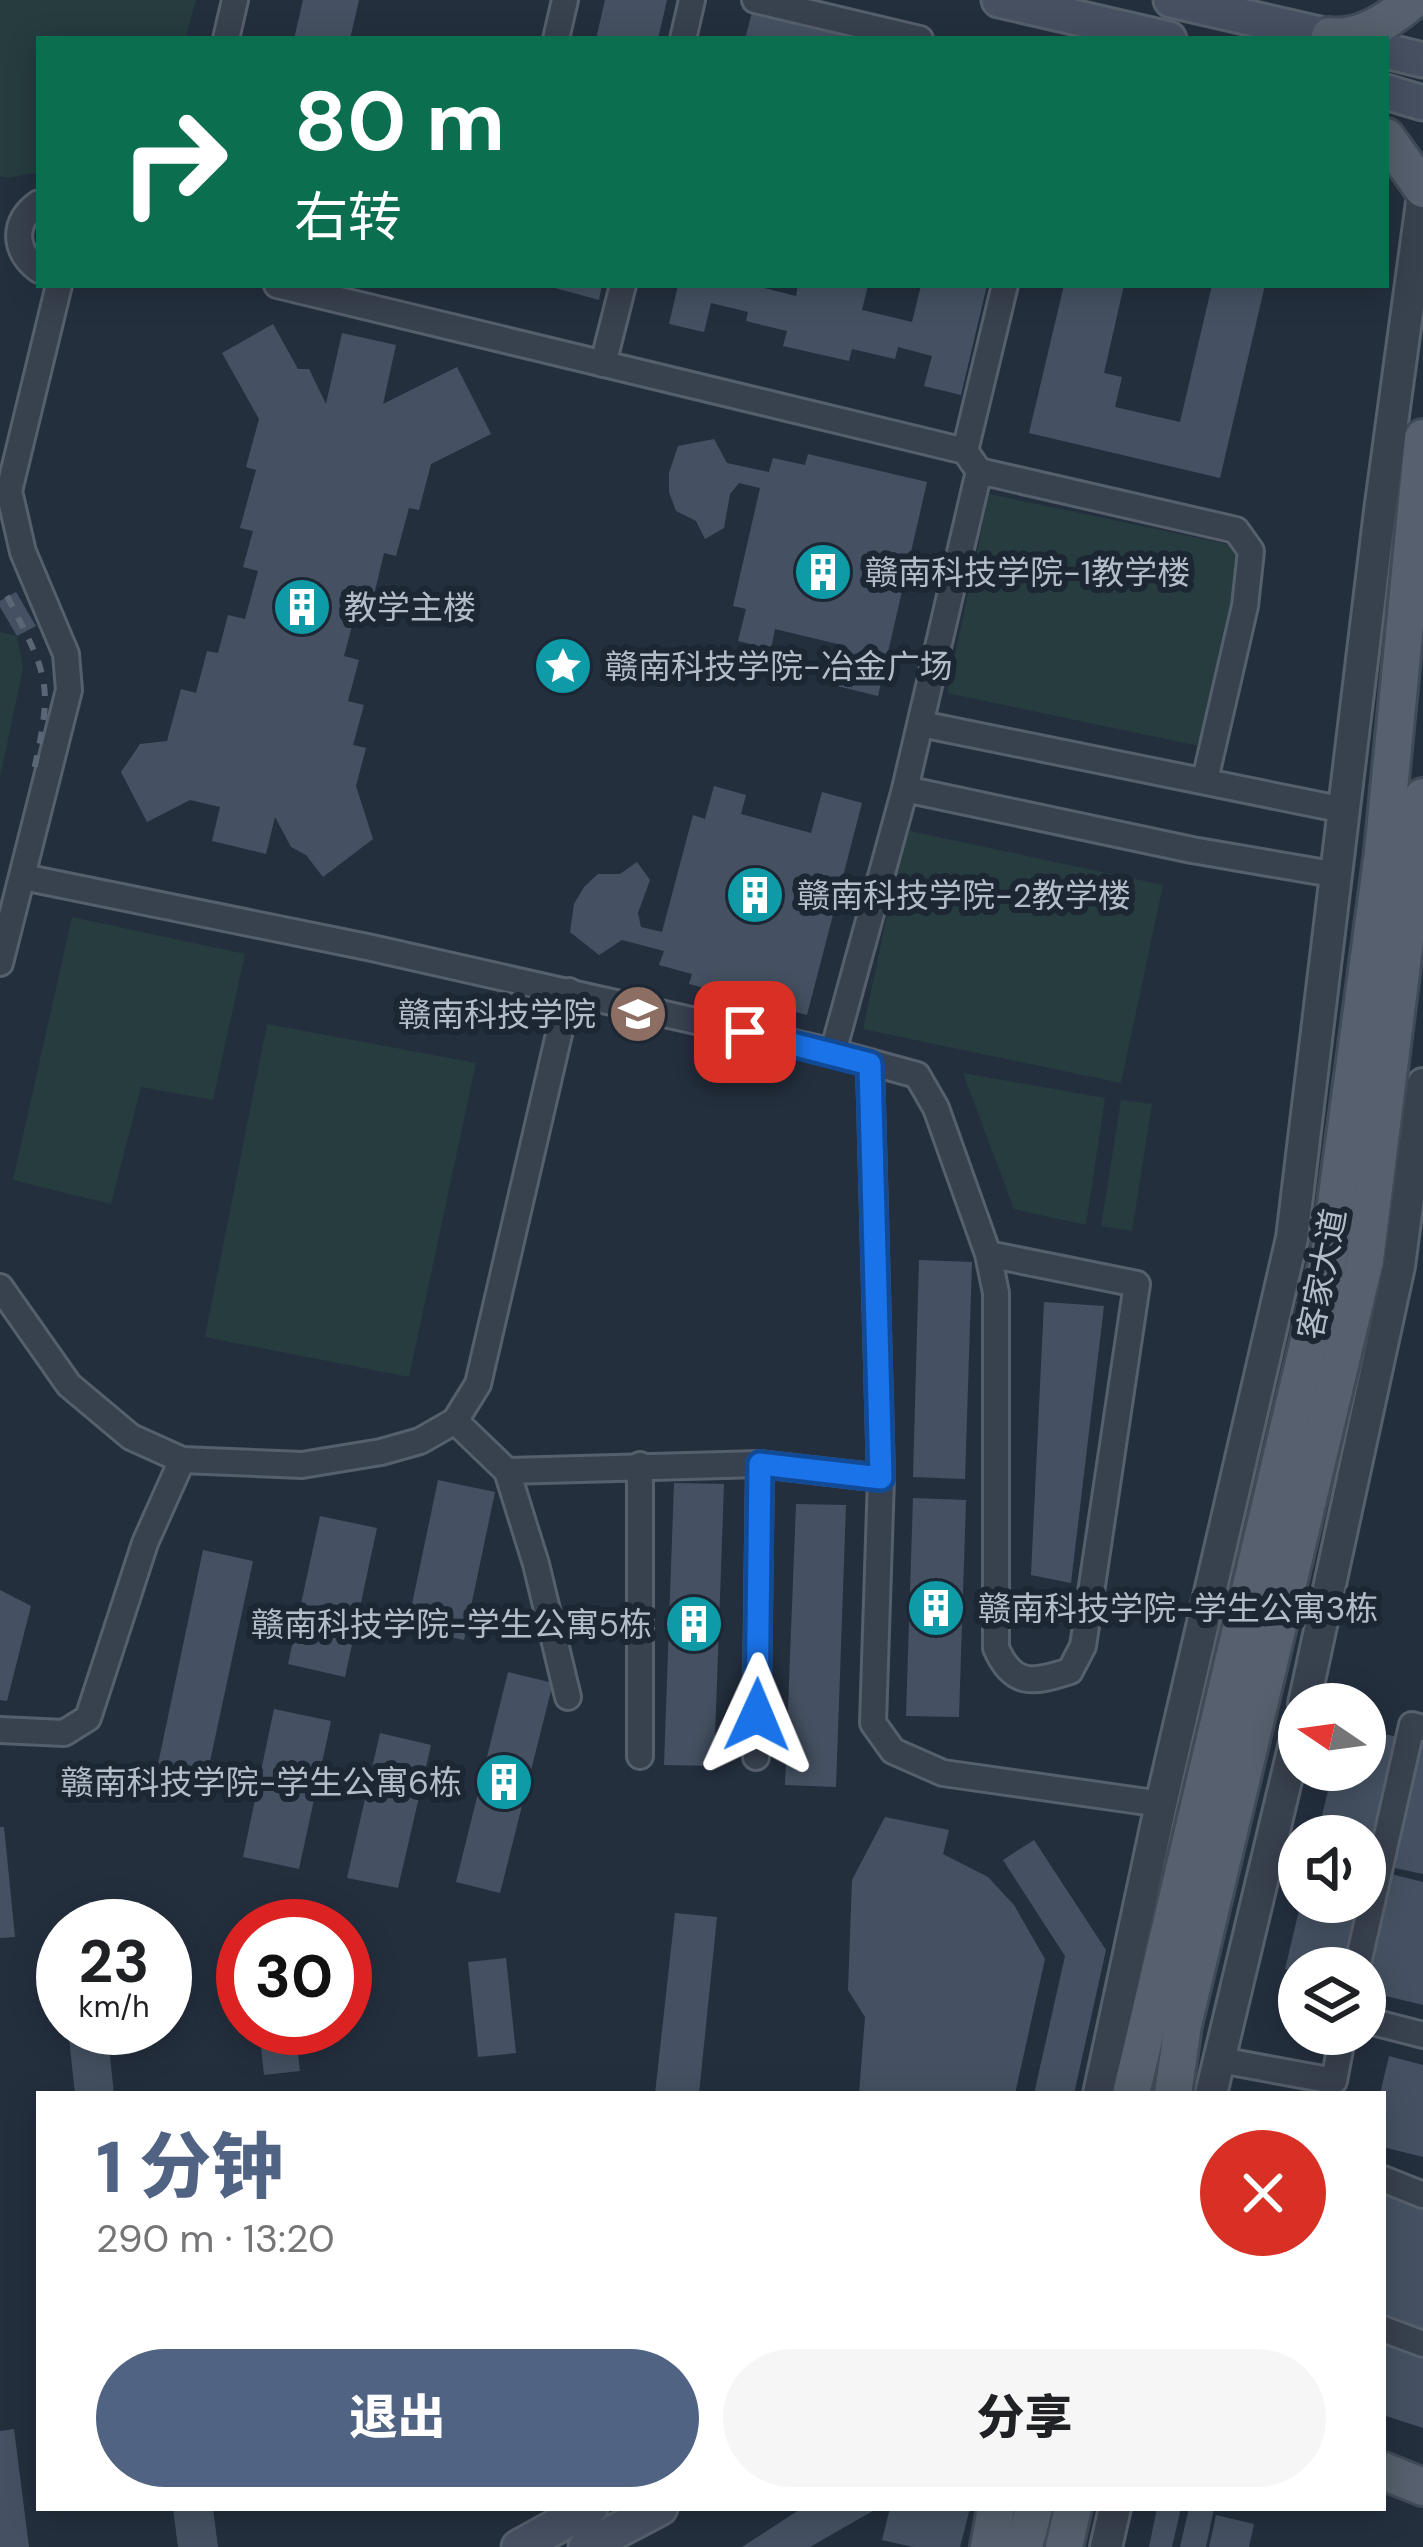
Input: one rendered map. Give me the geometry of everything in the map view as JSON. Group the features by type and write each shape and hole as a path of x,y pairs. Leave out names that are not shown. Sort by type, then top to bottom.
{"main road":[{"path":"999,0 1156,36"},
{"path":"1171,0 1326,36"},
{"path":"1350,36 1413,0"},
{"path":"1389,52 1423,60"},
{"path":"1389,93 1423,103"},
{"path":"1389,141 1423,192"},
{"name":"客家大道","path":"1132,2091 1329,1256 1383,852 1423,438"},
{"name":"客家大道","path":"1174,2091 1189,2002 1365,1260 1423,797"},
{"path":"1386,2447 1423,2461"},
{"path":"1386,2472 1423,2487"},
{"path":"519,2547 585,2511"},
{"path":"586,2547 654,2511"},
{"path":"989,2547 995,2511"},
{"path":"1024,2547 1033,2511"},
{"path":"1064,2547 1071,2511"}],"street":[{"path":"227,36 235,0"},
{"path":"557,36 565,0"},
{"path":"683,36 692,0"},
{"path":"754,0 907,36"},
{"path":"1101,2091 1161,1804 1292,1238 1379,511 1423,192"},
{"path":"36,206 23,218 18,239 25,258 36,267"},
{"path":"0,963 69,690 66,654 22,552 9,491 58,288"},
{"path":"289,288 603,364 1236,530 1251,551 1245,605 1205,780"},
{"path":"603,364 622,288"},
{"path":"833,1052 921,724 1004,288"},
{"path":"921,724 1344,809"},
{"path":"905,789 1192,850 1338,875"},
{"path":"22,877 569,991 917,1075 936,1108 988,1254 995,1293 996,1648 1005,1669 1022,1678 1042,1680 1070,1671 1083,1646 1137,1285 988,1254"},
{"path":"0,1286 69,1385 131,1437 182,1460 302,1465 420,1441 455,1421 478,1384 569,991"},
{"path":"870,1064 881,1478 874,1723 893,1751 943,1773 1161,1804"},
{"path":"1309,1683 1399,1265 1423,1084"},
{"path":"455,1421 507,1471 536,1564 568,1697"},
{"path":"0,1730 64,1733 88,1718 145,1543 182,1460"},
{"path":"507,1471 760,1464 881,1478"},
{"path":"756,1757 760,1464"},
{"path":"640,1465 640,1756"},
{"path":"1362,1947 1412,1725 1423,1728"},
{"path":"1212,2091 1284,1791"},
{"path":"1386,2025 1423,2035"},
{"path":"1220,2060 1333,2087 1339,2055"},
{"path":"1386,2181 1423,2194"},
{"path":"1386,2330 1423,2344"},
{"path":"1106,2547 1114,2511"}],"green space":[{"path":"0,0 196,0 186,36 36,36 36,173 0,176"},
{"path":"989,494 1246,548 1204,747 947,693"},
{"path":"0,632 17,636 23,668 0,778"},
{"path":"905,830 1163,885 1121,1083 863,1029"},
{"path":"72,917 245,954 213,1100 141,1087 111,1204 13,1180"},
{"path":"267,1024 476,1063 409,1377 205,1337"},
{"path":"963,1073 1105,1098 1086,1225 1014,1209"},
{"path":"1121,1100 1152,1104 1132,1231 1101,1226"}],"building":[{"path":"303,0 359,0 351,36 295,36"},
{"path":"605,0 667,0 659,36 597,36"},
{"path":"752,12 855,36 746,36"},
{"path":"555,288 601,288 599,300"},
{"path":"677,288 764,288 796,296 797,288 867,288 862,310 912,322 920,288 986,288 961,395 924,386 932,356 898,347 895,359 852,349 849,361 783,346 787,331 746,321 748,312 711,303 704,332 669,324"},
{"path":"1063,288 1123,288 1104,373 1122,377 1115,407 1180,422 1211,288 1264,288 1220,478 1029,433"},
{"name":"教学主楼","path":"273,324 298,369 309,369 326,404 342,333 396,345 383,404 457,367 491,434 431,464 419,510 409,508 396,556 384,553 373,599 360,596 344,656 359,660 348,701 364,705 353,745 366,748 356,786 373,839 323,877 306,855 291,847 275,817 266,854 212,841 220,807 190,800 147,822 121,772 140,744 167,741 181,689 196,693 207,651 218,653 228,615 245,619 258,571 243,567 253,531 240,528 256,470 246,467 259,419 222,353"},
{"name":"赣南科技学院-1教学楼","path":"714,439 727,463 769,472 773,458 805,465 808,454 927,482 878,696 837,686 846,646 775,629 771,649 738,641 746,609 733,606 760,488 739,483 730,494 724,528 705,539 696,521 676,511 669,492 669,473 678,446"},
{"path":"16,592 36,626 17,636 0,607 0,601"},
{"name":"赣南科技学院-2教学楼","path":"714,786 746,795 741,814 811,833 822,792 862,803 807,1015 689,984 692,974 659,965 664,951 622,940 599,955 570,932 574,904 584,887 598,874 620,874 637,862 650,880 638,913 641,927 662,932 693,815 705,819"},
{"path":"919,1260 972,1262 965,1479 913,1477"},
{"path":"1044,1302 1104,1306 1071,1583 1031,1575"},
{"path":"438,1480 495,1492 464,1640 407,1628"},
{"name":"赣南科技学院-学生公寓5栋","path":"674,1483 724,1484 714,1766 664,1765"},
{"name":"赣南科技学院-学生公寓3栋","path":"913,1498 966,1500 959,1717 906,1716"},
{"path":"796,1504 846,1505 836,1787 785,1785"},
{"path":"320,1516 377,1528 345,1677 288,1664"},
{"path":"203,1550 253,1561 206,1780 157,1769"},
{"path":"0,1590 31,1606 7,1701 0,1700"},
{"name":"赣南科技学院-学生公寓6栋","path":"508,1672 553,1683 500,1893 456,1882"},
{"path":"274,1709 331,1721 299,1869 243,1857"},
{"path":"380,1733 431,1745 398,1888 347,1878"},
{"path":"1386,1734 1401,1738 1383,1815 1322,1815 1328,1791 1386,1791"},
{"path":"1414,1737 1423,1739 1423,1874 1386,1866"},
{"path":"885,1817 949,1830 943,1854 988,1877 1014,1905 1045,1959 1016,2091 859,2091 865,2017 848,1990 852,1880"},
{"path":"0,1827 4,1827 15,1937 0,1938"},
{"path":"1034,1840 1106,1950 1075,2091 1035,2091 1065,1956 1003,1860"},
{"path":"1387,1873 1423,1882 1423,2005 1386,1996 1386,1947 1370,1947 1375,1923 1386,1923"},
{"path":"675,1913 717,1917 699,2091 655,2091"},
{"path":"1296,1923 1358,1923 1353,1947 1290,1947"},
{"path":"506,1958 516,2053 478,2057 468,1962"},
{"path":"71,2055 110,2055 114,2091 75,2091"},
{"path":"262,2055 298,2055 300,2071 264,2075"},
{"path":"1389,2056 1423,2065 1423,2157 1386,2148 1386,2091 1381,2091"},
{"path":"1386,2194 1423,2209 1423,2332 1386,2319"},
{"path":"1386,2342 1423,2354 1423,2428 1386,2416"},
{"path":"14,2429 29,2547 0,2547 0,2431"},
{"path":"173,2511 213,2511 218,2547 178,2547"},
{"path":"797,2511 873,2511 810,2547 742,2547"},
{"path":"889,2511 969,2511 960,2547 913,2547 882,2540"},
{"path":"1156,2511 1180,2511 1172,2547 1149,2547"},
{"path":"1188,2511 1213,2511 1206,2547 1180,2547"},
{"path":"1216,2515 1254,2524 1249,2547 1209,2547"}],"railway":[{"path":"7,596 44,684 43,723 32,779"}],"place":[{"name":"赣南科技学院-1教学楼","path":"823,572"},
{"name":"教学主楼","path":"302,607"},
{"name":"赣南科技学院-冶金广场","path":"563,666"},
{"name":"赣南科技学院-2教学楼","path":"755,895"},
{"name":"赣南科技学院","path":"638,1014"},
{"name":"赣南科技学院-学生公寓3栋","path":"936,1608"},
{"name":"赣南科技学院-学生公寓5栋","path":"694,1624"},
{"name":"赣南科技学院-学生公寓6栋","path":"504,1782"}],"route":[{"path":"745,1032 870,1064 881,1478 760,1464 757,1715"}]}
